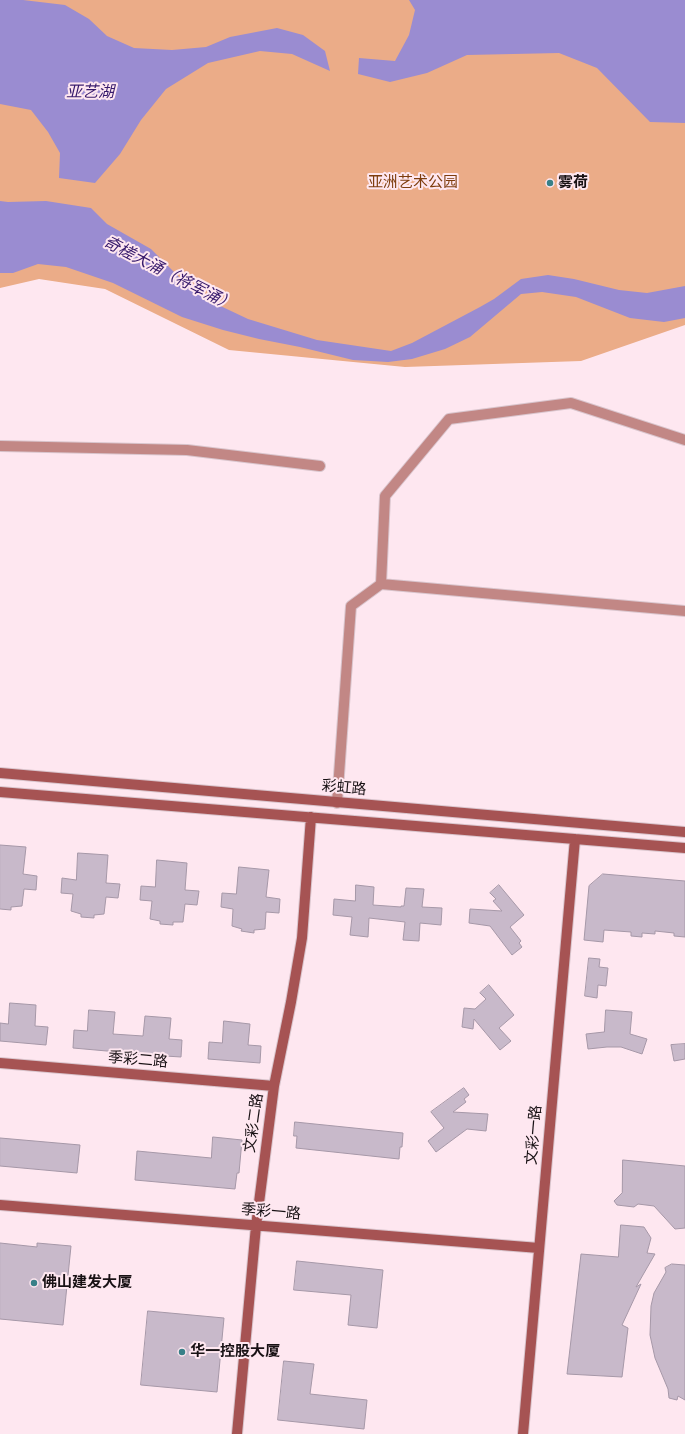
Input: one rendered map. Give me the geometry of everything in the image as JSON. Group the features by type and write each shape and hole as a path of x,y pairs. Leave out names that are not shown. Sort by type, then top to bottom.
{"street":[{"path":"381,584 385,496 449,419 571,403 685,440"},
{"path":"0,446 187,450 320,466"},
{"path":"337,803 351,606 381,584 685,611"},
{"name":"彩虹路","path":"0,773 685,832"},
{"path":"0,792 685,848"},
{"name":"文彩二路","path":"237,1434 256,1226 274,1086 302,938 311,818"},
{"name":"文彩一路","path":"523,1434 575,839"},
{"name":"季彩二路","path":"0,1063 274,1086"},
{"name":"季彩一路","path":"0,1205 539,1248"}],"green space":[{"name":"亚洲艺术公园","path":"0,0 685,0 685,325 581,361 405,367 229,350 105,289 39,279 0,288"}],"water":[{"name":"亚艺湖","path":"0,0 23,0 65,5 89,19 107,36 134,48 172,50 206,47 230,37 277,28 303,35 325,51 330,71 292,54 260,51 208,63 166,89 141,120 120,154 95,183 59,178 60,153 48,132 31,110 0,104"},
{"path":"409,0 685,0 685,123 650,122 597,68 559,53 467,55 427,73 390,82 358,74 359,58 395,61 409,35 415,10"},
{"name":"奇槎大涌（将军涌）","path":"0,201 46,201 91,208 107,224 151,249 183,281 212,302 248,319 317,340 391,351 412,343 480,307 494,299 521,279 548,275 574,279 619,290 647,293 685,286 685,318 664,322 630,318 576,297 542,292 521,294 470,337 445,349 412,359 388,362 353,360 223,330 182,317 113,283 66,267 38,264 13,273 0,273"}],"building":[{"path":"0,845 26,847 23,874 37,876 36,890 24,889 22,906 11,907 11,910 0,909"},
{"path":"78,853 108,855 106,883 120,884 118,898 106,897 104,914 94,915 94,918 81,917 81,914 71,911 73,894 61,893 62,878 76,880"},
{"path":"157,860 187,863 185,890 199,891 197,905 185,904 183,922 173,922 173,925 160,924 160,921 150,919 152,901 140,900 141,886 155,887"},
{"path":"239,867 269,870 266,897 280,899 279,913 266,912 265,929 254,930 254,933 241,931 242,929 232,926 233,909 221,907 222,893 236,894"},
{"path":"603,874 685,881 685,937 674,936 674,933 655,931 655,934 642,933 642,937 631,936 631,932 604,930 603,942 584,940 589,886"},
{"path":"356,885 374,887 373,905 401,907 404,906 406,888 424,889 422,907 442,908 441,925 420,923 419,941 403,940 405,922 369,918 368,937 350,935 352,917 333,915 334,899 355,901"},
{"path":"499,885 524,915 510,927 521,941 519,943 522,947 512,955 490,926 469,923 470,909 502,911 493,901 496,899 490,893"},
{"path":"589,958 600,959 599,967 608,968 606,986 598,985 597,998 585,996"},
{"path":"489,985 514,1015 499,1028 511,1041 500,1050 474,1019 473,1029 462,1027 464,1008 475,1009 486,999 480,993"},
{"path":"10,1003 36,1005 35,1026 48,1027 46,1045 0,1041 0,1023 8,1024"},
{"path":"89,1010 115,1012 113,1034 143,1036 145,1016 171,1018 169,1039 182,1040 181,1057 118,1053 73,1048 74,1030 87,1031"},
{"path":"606,1010 632,1012 630,1034 647,1039 642,1054 621,1047 588,1049 586,1034 604,1032"},
{"path":"224,1021 250,1024 248,1045 261,1046 260,1063 208,1059 209,1042 222,1043"},
{"path":"685,1044 685,1059 674,1061 671,1045"},
{"path":"464,1088 469,1095 464,1099 466,1102 453,1112 488,1114 486,1131 467,1129 436,1152 428,1141 444,1128 431,1112"},
{"path":"295,1122 403,1133 399,1159 296,1148 297,1136 294,1136"},
{"path":"213,1137 242,1140 239,1173 237,1173 235,1189 135,1180 137,1151 211,1158"},
{"path":"0,1138 80,1145 77,1173 0,1166"},
{"path":"623,1160 685,1166 685,1228 675,1229 654,1206 638,1204 634,1207 617,1205 614,1201 622,1193"},
{"path":"621,1225 644,1227 651,1238 647,1253 655,1254 636,1287 641,1284 622,1325 628,1328 622,1377 567,1374 581,1254 618,1257"},
{"name":"佛山建发大厦","path":"0,1243 37,1247 37,1243 71,1246 63,1325 0,1319"},
{"path":"297,1261 383,1270 377,1328 348,1325 351,1295 294,1290"},
{"path":"672,1264 685,1265 685,1400 678,1396 677,1400 669,1398 668,1389 655,1358 650,1335 651,1306 654,1293 666,1272 665,1268"},
{"name":"华一控股大厦","path":"148,1311 224,1318 217,1392 141,1385"},
{"path":"284,1361 314,1364 310,1394 367,1400 364,1429 278,1420"}],"place":[{"name":"雾荷","path":"550,183"},
{"name":"佛山建发大厦","path":"34,1283"},
{"name":"华一控股大厦","path":"182,1352"}]}
